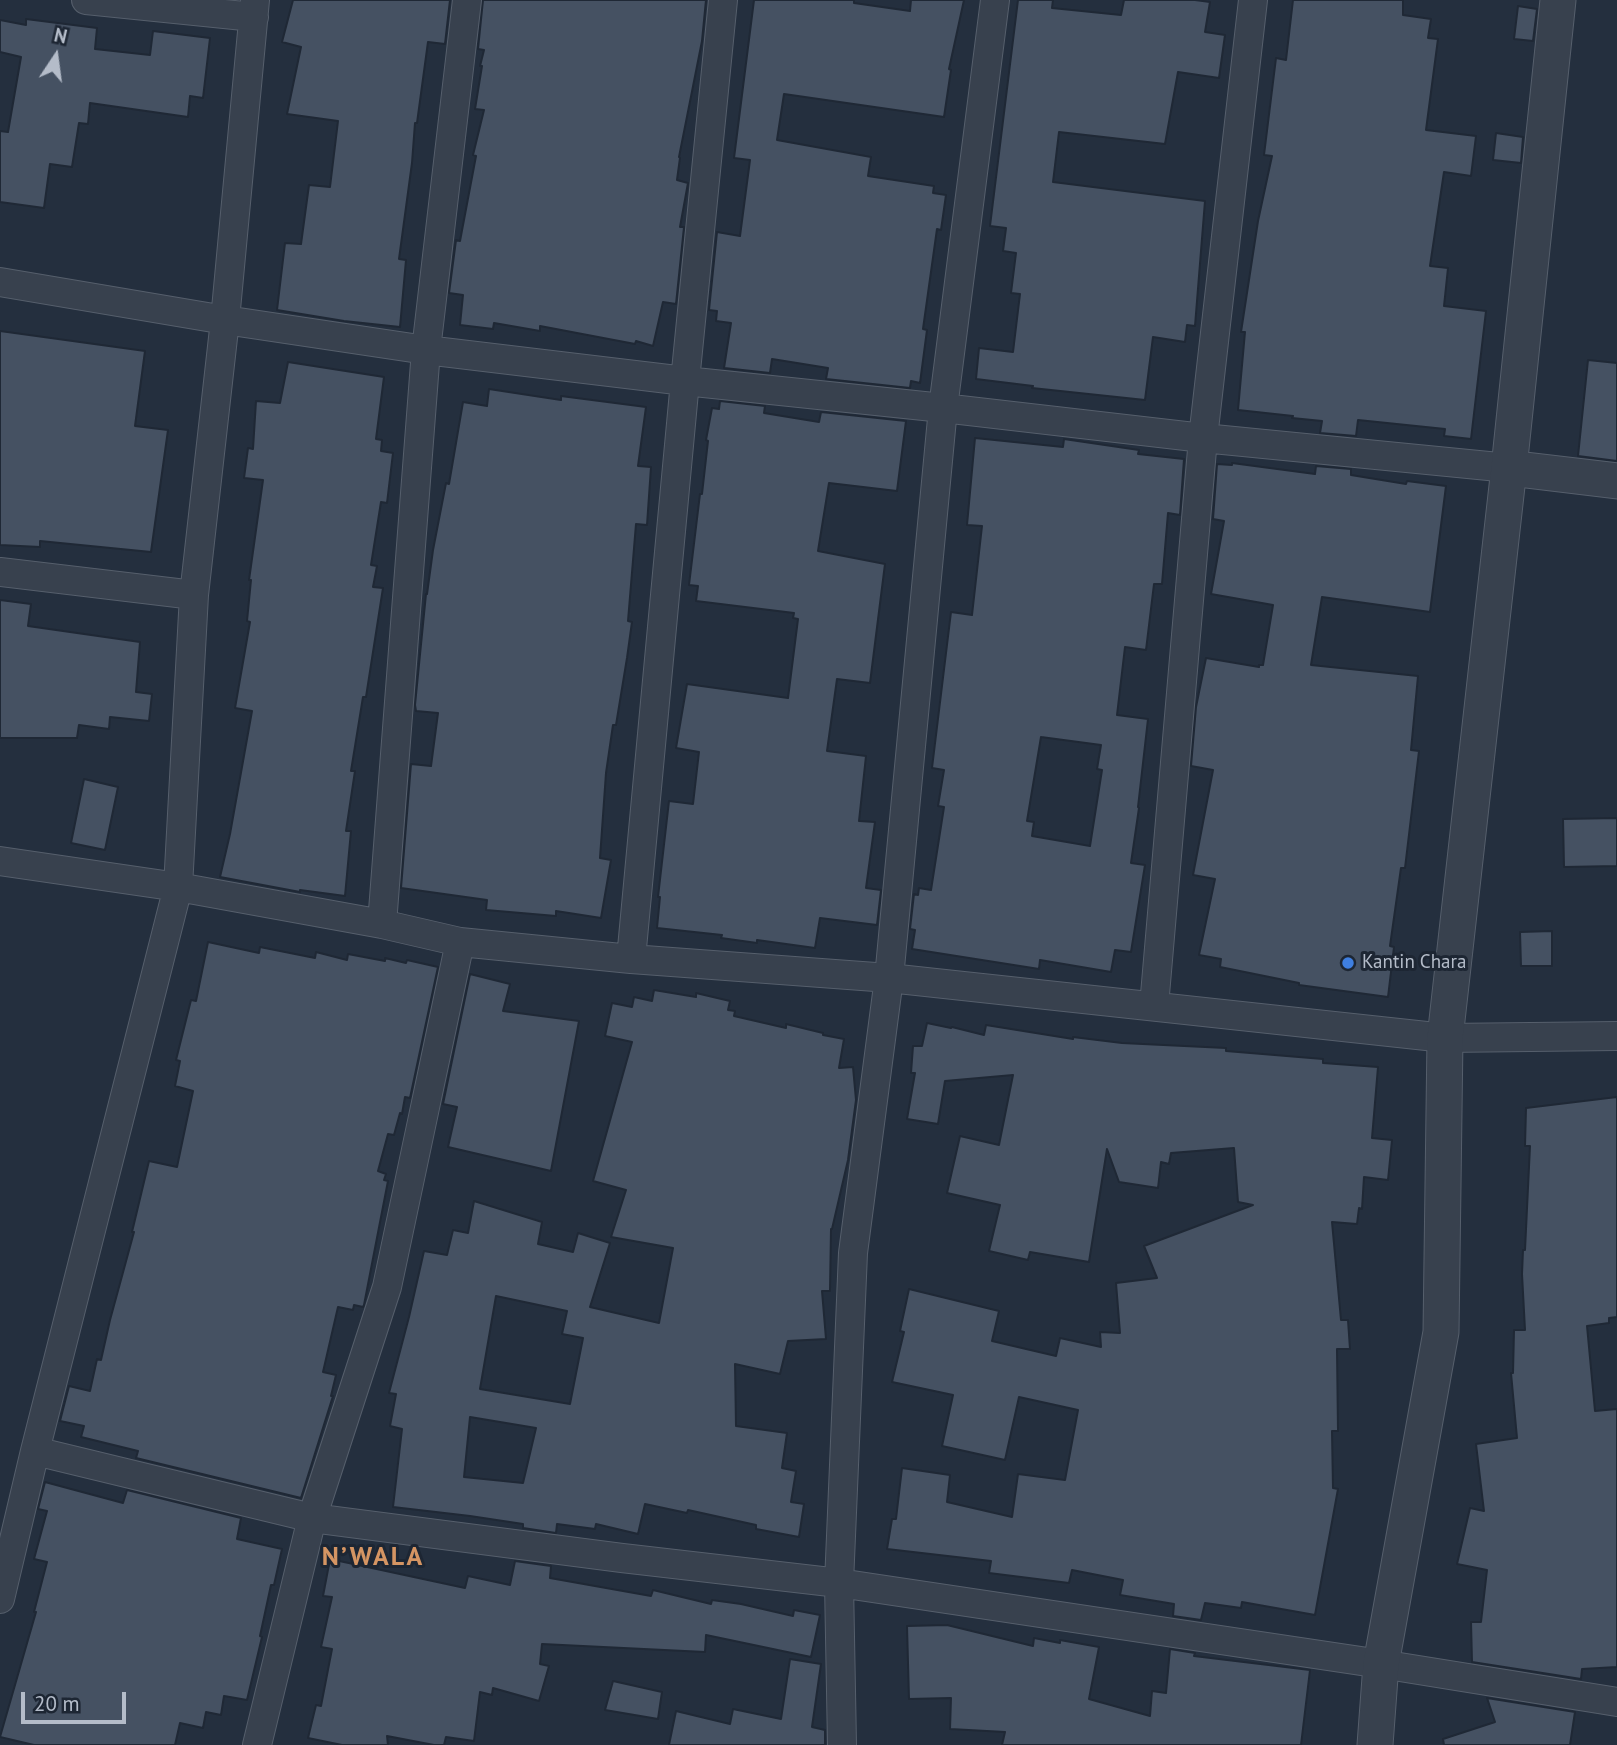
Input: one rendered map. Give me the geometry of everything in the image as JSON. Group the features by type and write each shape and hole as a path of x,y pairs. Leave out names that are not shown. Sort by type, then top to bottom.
{"street":[{"path":"0,1599 178,887 194,595 225,320 255,8 86,0"},
{"path":"382,924 426,349 467,0"},
{"path":"631,959 723,0"},
{"path":"842,1745 839,1583 853,1254 889,978 943,408 995,0"},
{"path":"1154,1006 1203,438 1253,0"},
{"path":"1376,1745 1381,1664 1441,1332 1445,1038 1558,0"},
{"path":"0,282 225,320 426,349 685,381 1617,481"},
{"path":"0,572 194,595"},
{"path":"0,861 178,887 382,924 460,942 631,959 889,978 1445,1038 1617,1036"},
{"path":"257,1745 312,1518 387,1287 460,942"},
{"path":"35,1451 312,1518 839,1583 1617,1702"}],"building":[{"path":"293,0 450,0 445,44 428,42 415,123 399,259 406,260 400,327 277,310 285,243 301,244 309,185 330,187 338,121 287,114 301,47 282,42"},
{"path":"483,0 706,0 702,41 679,157 677,180 688,183 680,227 684,227 676,304 663,302 653,346 540,326 540,331 494,323 493,329 460,325 463,295 449,293 456,240 460,241 476,156 473,155 484,110 475,109 484,50 478,49"},
{"path":"754,0 854,0 854,3 910,11 911,0 964,0 949,69 944,117 784,94 777,140 871,157 868,176 934,186 933,193 946,195 941,230 937,229 923,329 927,330 920,383 911,381 910,388 826,379 828,368 772,359 770,373 724,368 731,323 716,321 717,311 709,310 717,232 740,236 750,160 734,158"},
{"path":"1018,0 1053,0 1052,8 1121,15 1124,0 1210,2 1205,32 1225,35 1219,78 1178,72 1165,144 1059,132 1053,182 1205,201 1195,326 1187,325 1185,342 1153,337 1145,400 976,379 979,348 1013,352 1020,294 1011,293 1016,253 1003,251 1006,228 990,226"},
{"path":"1293,0 1403,0 1403,15 1431,19 1428,38 1438,39 1426,130 1476,136 1471,176 1444,172 1430,266 1448,268 1444,306 1486,311 1471,439 1444,436 1445,429 1358,420 1356,436 1320,433 1322,421 1238,410 1245,332 1241,332 1258,221 1272,156 1264,155 1276,58 1286,60"},
{"path":"1518,6 1537,9 1533,41 1514,39"},
{"path":"26,19 97,28 95,49 150,55 153,31 210,38 203,98 190,96 188,117 90,103 88,124 79,123 72,167 50,164 44,208 0,202 0,131 8,132 21,57 0,52 0,20 26,25"},
{"path":"1496,133 1523,137 1521,163 1493,160"},
{"path":"0,331 145,351 135,426 168,430 151,552 40,541 40,547 0,545"},
{"path":"1588,360 1617,363 1617,461 1578,456"},
{"path":"288,362 384,377 376,439 382,440 381,451 393,453 387,503 381,502 371,565 377,566 373,587 383,588 351,771 355,771 346,831 351,831 345,896 300,892 220,877 252,711 235,708 250,622 247,621 249,580 263,480 244,478 248,448 253,449 256,401 280,403"},
{"path":"489,389 561,400 561,396 646,407 638,466 651,467 647,525 636,524 628,621 632,622 606,773 600,858 611,860 601,918 556,911 556,916 486,910 487,900 401,888 411,764 431,766 438,713 416,711 415,705 433,550 446,483 449,484 463,402 487,406"},
{"path":"720,401 765,406 764,413 819,422 821,412 906,421 897,491 829,483 818,551 885,564 870,683 837,679 827,751 866,756 859,821 875,822 866,888 881,890 877,925 820,918 815,948 757,940 757,943 721,938 722,935 657,928 669,801 693,804 699,752 676,748 687,684 788,698 798,619 793,618 794,613 696,601 698,586 689,585 702,494 706,440 712,408 719,409"},
{"path":"975,438 1063,447 1064,439 1139,450 1138,454 1184,459 1180,515 1168,513 1162,584 1154,584 1146,650 1125,647 1117,715 1148,719 1131,863 1145,865 1131,952 1115,950 1111,972 1040,960 1039,969 912,949 915,930 910,929 914,894 918,895 919,888 931,890 944,807 938,806 944,770 932,768 951,612 972,615 982,526 967,525","holes":["1041,737 1101,745 1097,769 1102,770 1090,846 1032,836 1034,822 1027,821"]},
{"path":"1232,463 1315,474 1316,466 1351,469 1351,475 1406,484 1407,481 1446,486 1430,612 1322,597 1311,665 1418,676 1411,750 1419,751 1405,868 1401,868 1390,946 1394,947 1388,997 1299,985 1220,967 1221,959 1199,955 1215,879 1193,875 1213,770 1191,766 1196,707 1206,658 1259,667 1263,665 1273,605 1211,594 1224,521 1213,519 1217,464"},
{"path":"0,600 31,604 28,626 140,642 136,692 152,694 149,721 110,717 109,729 79,725 77,738 0,738"},
{"path":"84,779 118,787 105,850 71,843"},
{"path":"1617,818 1617,866 1564,867 1563,819"},
{"path":"1552,931 1552,966 1521,966 1520,932"},
{"path":"208,942 259,953 260,947 315,958 316,952 347,960 348,954 385,961 385,958 406,963 407,960 438,967 410,1098 405,1097 394,1135 388,1134 378,1171 386,1174 384,1180 388,1181 364,1305 354,1305 353,1310 338,1307 323,1372 336,1375 333,1396 301,1498 136,1458 138,1451 81,1437 84,1426 60,1421 69,1386 90,1391 97,1359 101,1360 149,1161 177,1167 193,1091 175,1086 180,1061 176,1060 191,1000 196,1001"},
{"path":"470,974 510,984 503,1011 579,1021 551,1171 448,1147 457,1107 443,1104"},
{"path":"654,990 696,997 696,993 730,1001 728,1010 735,1011 734,1016 786,1028 786,1024 844,1039 839,1068 853,1067 856,1100 848,1160 831,1229 830,1291 822,1291 826,1339 788,1341 780,1374 735,1364 736,1426 787,1433 782,1468 796,1471 791,1502 804,1504 799,1537 756,1529 756,1525 688,1510 687,1513 645,1504 638,1534 596,1524 595,1529 557,1524 556,1533 523,1528 523,1524 393,1507 402,1429 390,1426 396,1394 389,1393 424,1251 447,1255 453,1230 468,1233 474,1201 542,1222 538,1244 573,1252 578,1233 610,1243 590,1307 659,1323 673,1248 611,1237 626,1190 593,1181 632,1042 605,1036 612,1003 632,1007 634,997 652,1001","holes":["496,1296 567,1311 562,1334 583,1338 570,1404 480,1389","470,1417 536,1428 523,1483 464,1477"]},
{"path":"927,1023 984,1035 986,1025 1073,1039 1226,1048 1226,1051 1323,1059 1323,1063 1378,1067 1372,1138 1392,1140 1388,1180 1364,1177 1362,1209 1359,1208 1357,1224 1332,1222 1341,1320 1348,1320 1350,1349 1337,1349 1338,1431 1332,1431 1333,1488 1338,1489 1315,1615 1242,1602 1241,1608 1205,1603 1201,1620 1173,1616 1174,1604 1120,1595 1123,1580 1072,1570 1069,1583 989,1573 991,1561 887,1549 892,1519 896,1519 902,1468 950,1475 947,1502 1012,1517 1018,1474 1065,1480 1078,1410 1019,1397 1005,1460 942,1446 953,1395 892,1382 904,1332 900,1331 909,1289 999,1311 992,1341 1056,1356 1060,1338 1101,1347 1100,1332 1120,1333 1116,1283 1157,1278 1144,1246 1253,1205 1238,1202 1234,1148 1171,1153 1169,1164 1161,1162 1158,1188 1119,1182 1107,1149 1089,1262 1030,1252 1028,1260 989,1251 1000,1205 947,1193 960,1136 999,1145 1013,1075 945,1081 938,1124 907,1119 915,1073 911,1073 913,1046 922,1046"},
{"path":"1617,1097 1617,1317 1609,1318 1609,1323 1587,1326 1595,1411 1617,1409 1617,1667 1582,1669 1581,1679 1472,1662 1471,1622 1481,1622 1487,1570 1457,1564 1470,1508 1484,1511 1476,1444 1517,1438 1511,1373 1514,1330 1525,1330 1522,1274 1530,1146 1525,1146 1526,1108"},
{"path":"45,1482 123,1503 127,1490 241,1518 237,1539 282,1549 274,1585 271,1585 247,1700 224,1696 221,1715 206,1712 203,1728 180,1723 175,1745 34,1745 0,1737 36,1612 47,1562 34,1559 47,1511 38,1509"},
{"path":"330,1559 465,1588 468,1576 510,1585 515,1561 551,1566 550,1578 651,1596 653,1590 711,1604 712,1600 793,1616 794,1610 820,1615 811,1657 706,1635 705,1652 542,1644 540,1664 549,1666 539,1701 493,1688 492,1695 480,1692 474,1741 446,1737 444,1745 434,1745 387,1736 388,1745 342,1745 308,1738 316,1705 321,1706 332,1649 321,1647 332,1597 323,1596"},
{"path":"947,1625 1033,1646 1034,1638 1099,1647 1089,1699 1150,1716 1152,1691 1166,1693 1170,1649 1195,1653 1194,1656 1310,1670 1301,1745 1002,1745 1005,1732 950,1729 951,1698 909,1699 907,1626"},
{"path":"790,1659 821,1664 812,1727 825,1730 825,1745 669,1745 676,1711 730,1724 733,1709 781,1719"},
{"path":"613,1681 662,1692 658,1719 605,1710"},
{"path":"1487,1698 1575,1712 1570,1745 1444,1745 1443,1739 1495,1722"}],"place":[{"name":"Kantin Chara","path":"1348,963"}],"district":[{"name":"N’WALA","path":"373,1558"}]}
